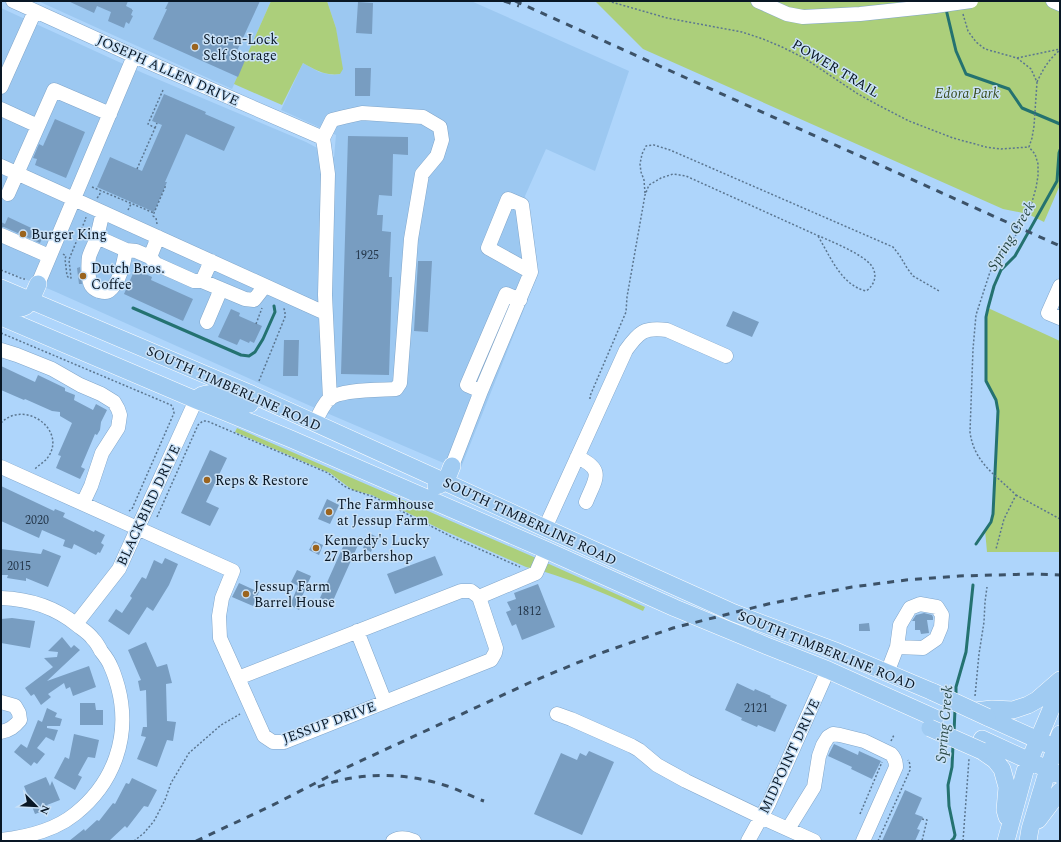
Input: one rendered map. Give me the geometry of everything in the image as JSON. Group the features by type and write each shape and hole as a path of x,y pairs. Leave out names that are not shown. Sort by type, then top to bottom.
{"main road":[{"path":"1,303 20,309 24,307 31,300 32,281"},
{"name":"SOUTH TIMBERLINE ROAD","path":"1,288 249,393 734,613 838,652 933,692 1038,740 1058,744"},
{"name":"SOUTH TIMBERLINE ROAD","path":"1,317 291,439 675,608 828,670 900,702 933,723 982,745"},
{"path":"196,400 202,395 211,392 320,426"},
{"path":"291,439 308,441 331,447 430,485 440,485 446,482 452,466"},
{"path":"981,714 992,709 1013,710 1028,706 1060,680"},
{"path":"1008,833 1029,760 1060,688"},
{"path":"1029,835 1054,772 1058,744"},
{"path":"982,745 1029,760 1054,772"},
{"path":"982,745 1002,769 1007,787 1005,810 1008,833"},
{"path":"1029,835 1060,791"}],"street":[{"name":"JOSEPH ALLEN DRIVE","path":"13,1 134,56 324,138"},
{"path":"758,1 787,14 803,17 858,7 966,5 977,1"},
{"path":"1053,1 1060,4"},
{"path":"1,87 35,11"},
{"path":"32,281 56,255 74,199 134,56"},
{"path":"8,194 54,90 110,114"},
{"path":"1,109 38,126"},
{"path":"320,426 319,414 330,399 345,392 396,390 400,382 413,224 422,174 437,156 442,140 440,127 423,118 362,113 332,120 324,138 328,174 325,313 330,399"},
{"path":"1,166 104,213 157,232 211,261 325,313"},
{"path":"452,466 481,391 531,272 522,205 508,199 488,248 531,272"},
{"path":"104,213 89,263 91,286 101,292 107,292 111,289 124,265 126,250"},
{"path":"150,257 157,232"},
{"path":"1,235 56,255"},
{"path":"97,237 126,250 136,251 150,257 156,264 194,281 202,281 245,299 254,300 265,286"},
{"path":"202,281 211,261"},
{"path":"1060,286 1048,313 1060,318"},
{"path":"207,322 221,289"},
{"path":"545,528 626,350 638,335 647,330 667,330 726,356"},
{"path":"1,350 52,370 86,388 102,394 114,402 118,409 120,416 118,428 102,453 91,486 83,504"},
{"name":"BLACKBIRD DRIVE","path":"76,624 119,569 196,400"},
{"path":"577,457 588,462 594,467 596,473 596,478 586,502"},
{"path":"1,467 138,528"},
{"name":"JESSUP DRIVE","path":"138,528 233,571 222,598 219,616 220,638 264,736 273,742 284,742 491,660 496,648 478,597"},
{"path":"238,678 461,590 471,591 478,597 536,573 546,550"},
{"path":"1,598 35,602 53,609 76,624 93,638 111,667 120,696 123,714 122,732 115,761 96,794 74,815 57,825 30,836 1,840"},
{"path":"357,631 385,702"},
{"path":"887,673 897,647"},
{"name":"MIDPOINT DRIVE","path":"748,841 761,818 828,670"},
{"path":"1,702 15,706 19,713 20,720 15,727 1,732"},
{"path":"557,714 632,746 657,765 686,782 761,818 814,841"},
{"path":"788,829 814,787 819,756 823,745 833,734 840,734 864,741 892,754 896,762 896,767 863,841"},
{"path":"393,841 395,839 407,838 414,841"}],"path":[{"name":"POWER TRAIL","path":"608,1 667,18 742,32 763,39 804,58 858,94 878,105 910,121 953,138 1001,149 1029,147"},
{"path":"966,5 964,22 968,31 976,42 985,49 1017,58 1031,69 1038,82"},
{"path":"1017,58 1060,50"},
{"path":"1060,50 1051,57 1046,64 1038,82 1034,126 1029,147 1035,154 1038,164 1038,176 1032,202 1028,214 1010,245 998,259 990,272 978,306 973,349 970,432 974,450 988,468 1016,495 1060,519"},
{"path":"155,128 148,124 163,90"},
{"path":"137,169 157,123"},
{"path":"645,195 644,180 640,164 642,154 646,146 654,145 670,150 893,247 913,276 940,291"},
{"path":"590,401 590,396 626,312 627,297 645,195 649,185 661,178 673,174 686,176 818,236 862,256 875,270 874,284 866,291 859,290 846,281 818,236"},
{"path":"157,232 157,220 153,216 166,185"},
{"path":"92,187 154,213"},
{"path":"128,210 132,204"},
{"path":"56,255 66,256 67,276 71,278 69,260 86,218 80,215"},
{"path":"1,270 22,279 32,281"},
{"path":"256,324 264,304"},
{"path":"259,381 285,317 283,306"},
{"path":"1,423 10,416 26,414 37,419 50,430 52,445 51,453 43,463 34,470"},
{"path":"157,518 198,425 203,421 207,421 328,473 350,489 374,497 452,537 520,567"},
{"path":"996,549 1004,519 1016,495"},
{"path":"134,841 144,833 154,821 165,800 171,783 189,753 221,725 252,708"},
{"path":"860,814 885,756"},
{"path":"922,819 927,820 922,841"}],"shaded area":[{"name":"Stor-n-Lock Self Storage","path":"38,1 271,1 232,89"},
{"path":"327,1 471,1 629,71 595,171 546,149 525,196 535,251 534,282 460,470 315,408 56,292 1,269 1,8 143,73 306,142 334,157 336,135 281,110 303,63 319,72 332,75 340,74 336,28"}],"green space":[{"path":"271,1 327,1 336,28 343,69 340,74 330,74 316,70 303,63 282,105 234,84"},
{"name":"Edora Park","path":"595,1 1060,1 1060,185 1044,222 1028,214 1003,209 643,49"},
{"path":"988,308 1060,341 1060,552 987,552 985,530 991,522 993,514 998,411 996,400 986,381 986,318"},
{"path":"237,428 536,558 534,569 526,567 438,528 372,495 353,490 330,473 235,432"},
{"path":"547,564 645,607 643,611 593,589 542,571"}],"building":[{"path":"68,1 128,1 126,6 133,10 131,15 133,16 129,24 126,22 124,28 108,21 111,12 97,6 94,13"},
{"path":"169,1 260,1 236,53 246,58 238,77 153,39 167,9 165,9"},
{"path":"358,2 373,3 372,34 356,33"},
{"path":"355,68 371,68 370,96 355,96"},
{"path":"164,94 206,112 205,114 235,127 224,151 186,134 165,182 167,182 154,212 97,187 110,157 142,171 162,125 152,121"},
{"path":"55,119 85,132 66,178 35,165 37,159 33,158 39,144 43,146"},
{"path":"348,136 408,137 408,155 393,154 392,196 379,195 377,215 383,215 382,231 391,232 389,277 392,277 389,375 341,374"},
{"path":"8,217 44,234 40,243 1,227 1,222 5,224"},
{"path":"418,261 432,261 428,332 414,331"},
{"path":"80,267 82,284 79,284 77,268"},
{"path":"135,269 152,277 151,280 193,299 183,321 124,294"},
{"path":"231,309 240,313 239,316 262,326 254,343 250,341 249,343 240,339 237,345 218,337"},
{"path":"733,311 759,322 752,337 726,326"},
{"path":"284,340 299,340 298,376 283,376"},
{"path":"1,366 35,382 38,375 65,388 65,391 75,395 74,400 93,410 96,404 107,410 101,422 100,430 97,435 95,434 81,467 85,469 80,479 56,468 61,456 58,455 72,423 60,416 60,412 52,411 1,390"},
{"name":"Reps & Restore","path":"210,450 227,458 206,502 219,508 210,526 181,513"},
{"path":"1,486 54,511 55,509 65,513 63,517 94,532 95,530 105,535 101,543 104,545 100,553 98,552 96,555 74,544 72,549 63,546 65,540 42,530 39,538 1,521"},
{"name":"The Farmhouse at Jessup Farm","path":"327,499 339,505 330,524 318,519"},
{"path":"369,533 377,537 371,552 363,548"},
{"path":"346,540 358,545 332,603 320,598"},
{"name":"Kennedy's Lucky 27 Barbershop","path":"314,541 323,545 319,555 309,550"},
{"path":"1,549 41,554 43,549 61,556 48,587 26,578 26,581 7,578 8,575 1,575"},
{"path":"435,556 443,575 395,594 387,574"},
{"path":"165,558 178,564 169,585 153,611 147,607 129,635 108,621 116,609 122,613 132,598 130,596 142,577 146,579 154,560 162,564"},
{"path":"297,570 311,576 301,599 303,600 299,610 290,605 298,586 291,582"},
{"name":"Jessup Farm Barrel House","path":"239,583 259,592 253,606 232,597"},
{"path":"538,584 555,627 522,640 516,624 512,626 506,612 511,610 507,602 516,599 514,593"},
{"path":"924,613 932,615 933,620 927,620 929,633 921,634 920,630 915,630 915,621 912,621 916,615"},
{"path":"12,618 35,621 30,648 1,643 1,619"},
{"path":"869,623 870,631 859,631 859,624"},
{"path":"62,637 71,648 74,645 80,650 47,681 89,666 96,687 73,696 70,687 66,689 64,683 48,694 51,697 41,705 34,694 31,696 25,688 53,667 44,658 57,657 58,652 48,651"},
{"path":"146,642 157,667 167,664 172,683 166,684 167,721 176,722 173,741 167,740 157,767 137,759 146,737 141,736 143,727 147,727 146,690 140,691 138,681 141,680 128,650"},
{"path":"737,683 754,691 755,689 771,696 770,697 787,705 775,732 758,725 757,727 741,720 742,718 725,710"},
{"path":"80,703 95,703 96,710 103,710 103,725 80,725"},
{"path":"47,708 57,713 55,717 62,719 60,726 47,726 47,728 58,730 54,741 46,737 37,748 45,754 37,764 34,762 31,766 14,752 21,744 27,748 38,720 42,722"},
{"path":"74,734 99,740 95,758 88,757 78,775 82,777 75,790 54,778 65,757 69,759"},
{"path":"834,744 858,755 859,751 881,761 872,779 851,769 852,767 828,756"},
{"path":"589,751 614,762 582,835 534,814 561,753 577,760 580,753 586,756"},
{"path":"46,777 50,786 52,781 60,800 47,805 49,809 35,814 24,786"},
{"path":"132,778 157,790 148,807 144,806 127,828 125,826 109,841 69,841 84,829 85,831 97,820 99,821 113,803 115,804 126,783 129,784"},
{"path":"905,790 922,798 915,814 923,817 917,829 920,830 915,841 882,841"}],"waterway":[{"name":"Spring Creek","path":"946,9 956,51 966,74 1009,89 1022,108 1060,124"},
{"name":"Spring Creek","path":"976,544 991,522 993,514 998,411 996,400 986,381 986,317 994,286 1001,270 1015,256 1057,181 1060,150"},
{"path":"133,308 241,355 249,356 255,352 263,339 275,312 274,306"},
{"name":"Spring Creek","path":"956,697 956,687 966,652 973,585"},
{"name":"Spring Creek","path":"954,733 955,709"},
{"name":"Spring Creek","path":"951,841 955,835 949,806 948,785 952,767 953,745"}],"railway":[{"path":"504,1 519,6"},
{"path":"515,1 1060,246"},
{"path":"196,841 271,806 339,771 531,682 601,653 673,628 768,604 852,587 906,580 959,576 1033,574 1060,575"},
{"path":"318,787 333,782 365,776 397,776 444,785 484,801"}],"place":[{"name":"Stor-n-Lock Self Storage","path":"195,47"},
{"name":"Burger King","path":"23,234"},
{"name":"Dutch Bros. Coffee","path":"83,276"},
{"name":"Reps & Restore","path":"207,480"},
{"name":"The Farmhouse at Jessup Farm","path":"329,512"},
{"name":"Kennedy's Lucky 27 Barbershop","path":"316,548"},
{"name":"Jessup Farm Barrel House","path":"246,594"}]}
